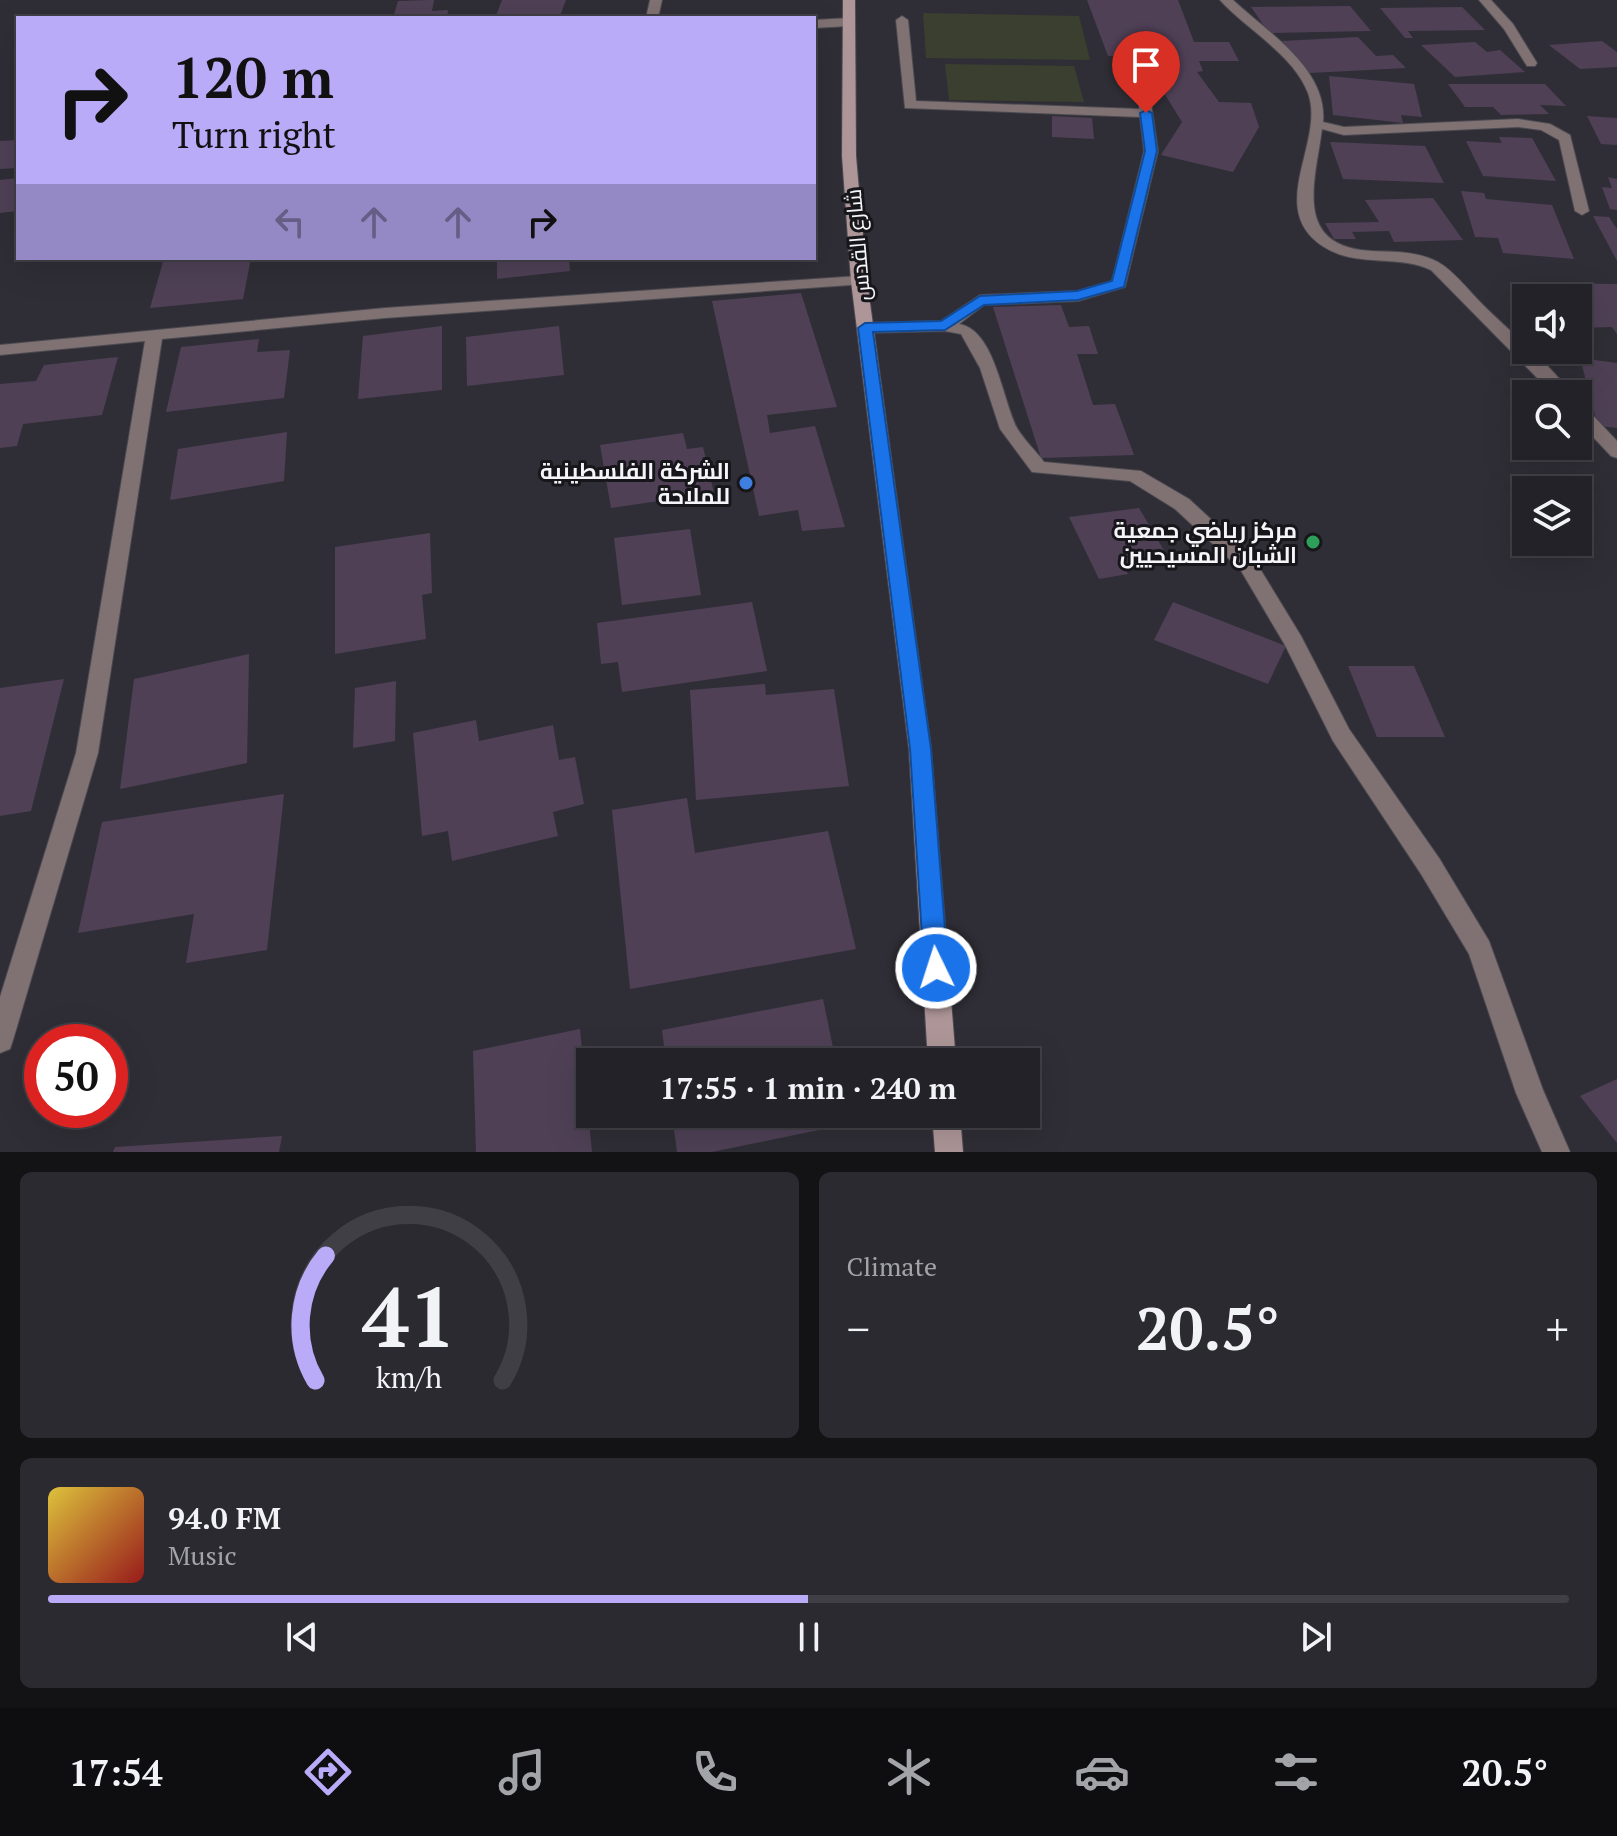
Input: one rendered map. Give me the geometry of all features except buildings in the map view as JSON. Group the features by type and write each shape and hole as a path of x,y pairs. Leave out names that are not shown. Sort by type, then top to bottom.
{"main road":[{"name":"شارع القدس","path":"849,0 849,156 859,281 920,749 941,1048"},
{"path":"947,1128 949,1152"}],"street":[{"path":"1226,0 1304,73 1316,96 1316,124 1309,152 1303,205 1309,222 1325,241 1351,255 1425,260 1436,267 1549,380"},
{"path":"1485,0 1509,27 1531,63"},
{"path":"902,20 910,105 1145,108 1151,151 1119,284 1078,296 980,300 945,326"},
{"path":"816,24 849,22"},
{"path":"1316,124 1344,131 1518,123 1545,127 1565,138 1582,211"},
{"path":"0,350 385,313 859,281"},
{"path":"865,328 945,326 967,330 988,368 1009,429 1039,468 1134,475 1182,504 1247,564 1294,642 1341,735 1430,866 1480,949 1530,1093 1556,1152"},
{"path":"0,1040 87,753 154,335"},
{"path":"1592,425 1617,452"}],"green space":[{"path":"923,13 1079,16 1090,60 926,58"},
{"path":"945,64 1074,66 1084,102 949,100"}],"place":[{"name":"الشركة الفلسطينية للملاحة","path":"746,483"},
{"name":"مركز رياضي جمعية الشبان المسيحيين","path":"1313,542"}],"route":[{"path":"936,968 920,749 865,328 945,326 980,300 1078,296 1119,284 1151,151 1146,113"}]}
